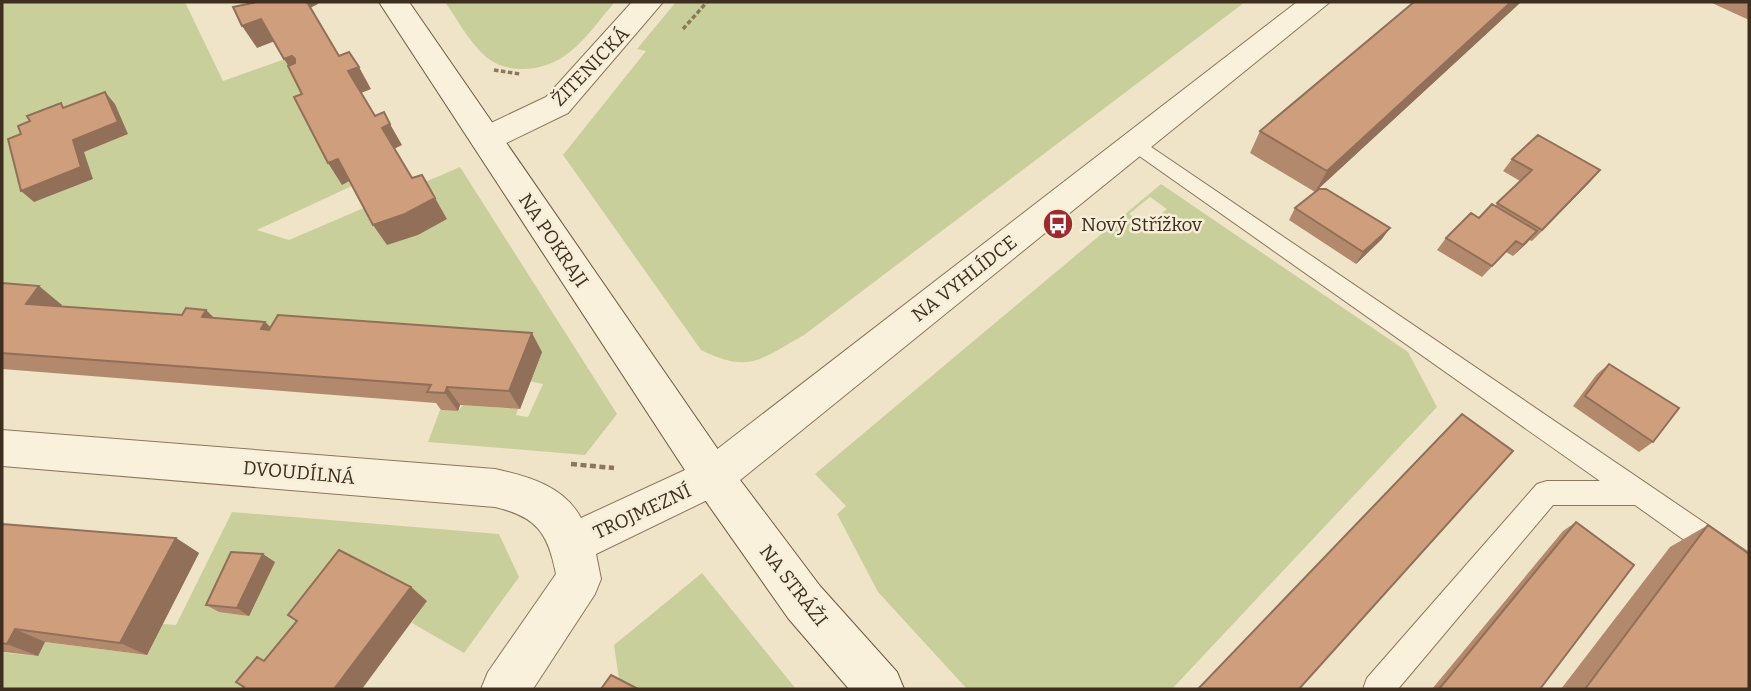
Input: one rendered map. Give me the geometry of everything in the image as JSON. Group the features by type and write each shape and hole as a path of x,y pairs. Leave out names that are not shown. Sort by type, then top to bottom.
{"street":[{"name":"NA POKRAJI","path":"394,2 713,477"},
{"name":"ŽITENICKÁ","path":"486,139 557,105 649,2"},
{"name":"NA VYHLÍDCE","path":"713,477 1315,2"},
{"name":"DVOUDÍLNÁ","path":"2,448 495,488 518,492 550,510 563,523 573,543"},
{"name":"TROJMEZNÍ","path":"505,689 579,579 573,543 713,477"},
{"name":"NA STRÁŽI","path":"713,477 804,602 880,689"}],"lane":[{"path":"1135,144 1749,569"},
{"path":"1378,689 1547,494 1636,493"}],"path":[{"path":"485,64 495,71 529,73"}],"green space":[{"path":"2,2 185,2 223,81 285,59 354,185 257,230 289,240 366,207 418,235 433,225 416,186 460,167 617,414 585,455 428,442 440,410 458,411 463,405 518,409 516,415 528,417 543,384 342,343 206,321 70,307 2,305"},
{"path":"445,2 615,2 570,52 544,66 522,69 491,61 468,36"},
{"path":"676,2 1245,2 804,335 765,357 743,362 717,357 701,350 563,155 646,51 637,49"},
{"path":"1161,184 1408,352 1437,407 1172,689 967,689 878,592 837,514 846,506 815,474","holes":["1150,197 1167,209 1146,226 1129,214"]},
{"path":"232,512 499,534 519,577 464,653 412,623 426,601 262,689 2,689 2,638 12,639 5,653 38,656 45,642 147,655 163,624 176,625"},
{"path":"702,573 796,689 627,689 620,686 614,645"}],"building":[{"path":"252,2 307,2 339,56 349,52 359,67 348,71 375,116 384,112 390,124 382,128 412,178 422,175 435,198 405,214 373,225 338,159 328,163 294,97 302,94 288,66 295,63 295,59 292,56 284,59 261,19 242,26 233,7"},
{"path":"1414,2 1511,2 1327,171 1260,131"},
{"path":"105,92 118,122 73,140 81,167 21,191 8,139 21,134 18,126 30,121 27,116 61,103 63,108"},
{"path":"1538,135 1600,170 1542,230 1497,203 1532,170 1512,159"},
{"path":"1319,189 1326,189 1390,228 1363,252 1295,208"},
{"path":"1492,204 1537,231 1523,245 1516,241 1492,266 1446,238 1471,213 1479,218"},
{"path":"2,283 39,286 26,304 182,315 186,308 206,310 202,317 265,322 261,329 269,330 278,315 532,333 509,391 447,387 445,393 427,392 431,385 2,353"},
{"path":"1609,364 1679,408 1653,442 1585,396"},
{"path":"1462,414 1513,451 1299,689 1198,689"},
{"path":"1576,522 1634,565 1540,689 1439,689"},
{"path":"2,524 176,538 120,643 15,629 7,644 2,643"},
{"path":"1708,525 1749,554 1749,689 1585,689"},
{"path":"339,550 411,587 334,689 242,689 244,687 236,682 257,657 264,661 297,621 288,615"},
{"path":"231,552 263,554 237,608 206,605"},
{"path":"611,675 638,689 601,689"}],"place":[{"name":"Nový Střížkov","path":"1058,224"}]}
